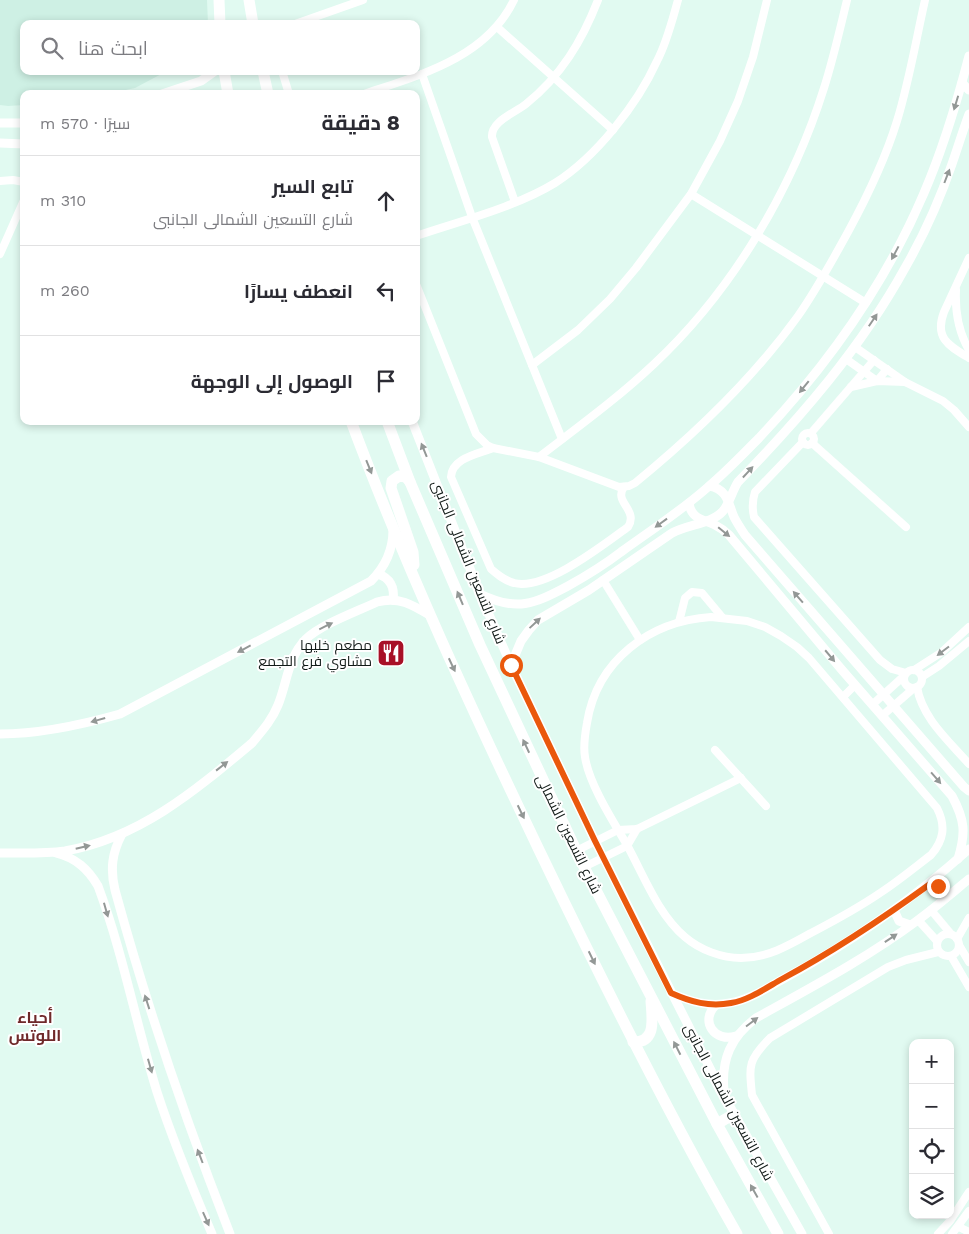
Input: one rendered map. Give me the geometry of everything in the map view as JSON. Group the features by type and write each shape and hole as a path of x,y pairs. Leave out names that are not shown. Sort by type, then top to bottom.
{"main road":[{"path":"219,0 220,20"},
{"path":"249,0 252,20"},
{"path":"225,75 227,90"},
{"path":"264,75 267,90"},
{"path":"353,425 448,657 502,772 633,1042 676,1125 737,1234"},
{"name":"شارع التسعين الشمالى","path":"389,425 410,482 480,645 576,851 716,1124 778,1234"},
{"path":"410,482 406,477 399,476 394,479 390,488 413,552 412,571"},
{"path":"633,1042 645,1040 650,1036 652,1023 651,998"},
{"path":"716,1124 734,1114"}],"street":[{"path":"306,20 363,0"},
{"path":"514,0 497,26 481,41 461,56 422,74 472,217 562,439"},
{"path":"515,202 492,137 492,130 496,125 526,105 554,79 573,52 588,25 598,0"},
{"path":"420,235 515,202 555,183 587,158 613,130 658,61 678,0"},
{"path":"532,365 578,330 610,299 636,268 691,194 720,141 738,101 753,57 767,0"},
{"path":"539,457 609,404 670,348 727,280 757,235 785,186 812,122 824,87 847,0"},
{"path":"420,294 476,434 481,440 494,448 563,464 615,486 624,487 635,483 669,455 718,409 765,358 824,277 881,166 905,92 925,0"},
{"path":"497,26 613,130"},
{"path":"480,594 503,603 516,605 542,600 597,570 710,486 737,461 787,408 841,341 892,260 925,192 951,120 969,56"},
{"path":"191,90 210,75"},
{"path":"283,75 288,90"},
{"path":"376,90 419,75"},
{"path":"962,83 969,90"},
{"path":"511,665 528,630 549,612 603,580 672,533 686,526 720,515 729,502 738,482 796,419 846,360 906,267 939,198 969,114"},
{"path":"0,123 20,123"},
{"path":"0,143 20,144"},
{"path":"0,181 20,181"},
{"path":"691,194 866,303"},
{"path":"0,254 20,209"},
{"path":"969,258 944,312 940,328 942,336 947,343 969,358"},
{"path":"957,284 956,308 958,320 969,350"},
{"path":"855,347 905,382 943,401 969,427"},
{"path":"846,360 877,381"},
{"path":"874,360 811,433 804,435 803,442 755,492 752,500 752,509 754,517 880,660 892,669 908,673 920,673 922,677"},
{"path":"877,381 887,369"},
{"path":"852,387 877,381 905,382"},
{"name":"شارع التسعين الشمالى الجانبى","path":"414,425 480,594 511,665 603,858 724,1096 802,1234"},
{"path":"811,433 814,436 812,443"},
{"path":"803,442 806,444 812,443"},
{"path":"812,443 906,528"},
{"path":"494,448 456,463 451,477 491,569 501,578 514,583 528,584 541,581 586,557 628,528 631,515 620,492 624,487"},
{"path":"710,486 720,489 724,493 735,519 745,535 883,695 969,791"},
{"path":"689,503 695,517 722,529 729,535 842,670 952,796 960,811 964,827 963,843 958,859"},
{"path":"0,734 59,729 120,714 360,588 372,581 378,574 390,551 393,525"},
{"path":"378,574 388,579 391,584 393,600"},
{"path":"603,580 640,640"},
{"path":"679,622 685,598 692,592 702,594 722,617"},
{"path":"0,853 53,852 92,845 122,834 162,814 252,743 274,714 294,655 307,638 320,629 377,602 393,600 408,603 431,616"},
{"path":"542,600 549,612"},
{"path":"722,617 747,621 781,636 809,658 937,808 942,817 943,832 938,847 931,855 881,893 840,918 777,952 759,957 721,956 703,949 687,939 673,926 662,910 618,830 590,776 585,757 585,734 591,705 607,671 622,654 640,640 679,622 722,617"},
{"path":"872,704 908,673 942,652 969,627"},
{"path":"883,715 916,688 921,683 922,677 956,653 969,641"},
{"path":"830,682 842,670"},
{"path":"908,673 906,685 916,688"},
{"path":"843,697 855,685"},
{"path":"916,688 920,702 928,716 969,764"},
{"path":"715,750 766,806"},
{"path":"576,851 618,830 637,829 741,778"},
{"path":"584,867 627,846 637,829"},
{"path":"122,834 113,855 112,879 159,1040 184,1114 230,1234"},
{"path":"671,993 700,1004 716,1005 746,999 826,956 930,884 969,849"},
{"path":"53,852 65,855 80,864 92,876 98,886 166,1117 188,1178 212,1234"},
{"path":"724,1096 722,1075 727,1055 736,1036 746,1026 756,1018 836,974 914,923 969,879"},
{"path":"930,884 941,888 942,900"},
{"path":"894,910 899,921 914,923 937,941"},
{"path":"931,910 956,939 969,962"},
{"path":"829,1234 752,1095 750,1069 756,1052 770,1038 888,967 906,960 938,952 944,956 951,956 957,952 956,939 969,918"},
{"path":"938,952 937,941 941,936 956,939"},
{"path":"951,956 969,987"},
{"path":"716,1005 709,1015 709,1021 714,1032 724,1038 736,1036"},
{"path":"938,1234 950,1221 969,1192"},
{"path":"952,1234 969,1211"},
{"path":"959,1227 969,1232"}],"shaded area":[{"path":"0,0 207,0 208,20 20,20 20,75 159,75 135,88 126,90 20,90 20,105 0,105"}],"place":[{"name":"مطعم خليها مشاوي فرع التجمع","path":"391,653"}],"district":[{"name":"أحياء اللوتس","path":"35,1026"}],"route":[{"path":"511,665 595,841 671,993 700,1004 716,1005 746,999 826,956 930,884 938,886"}]}
